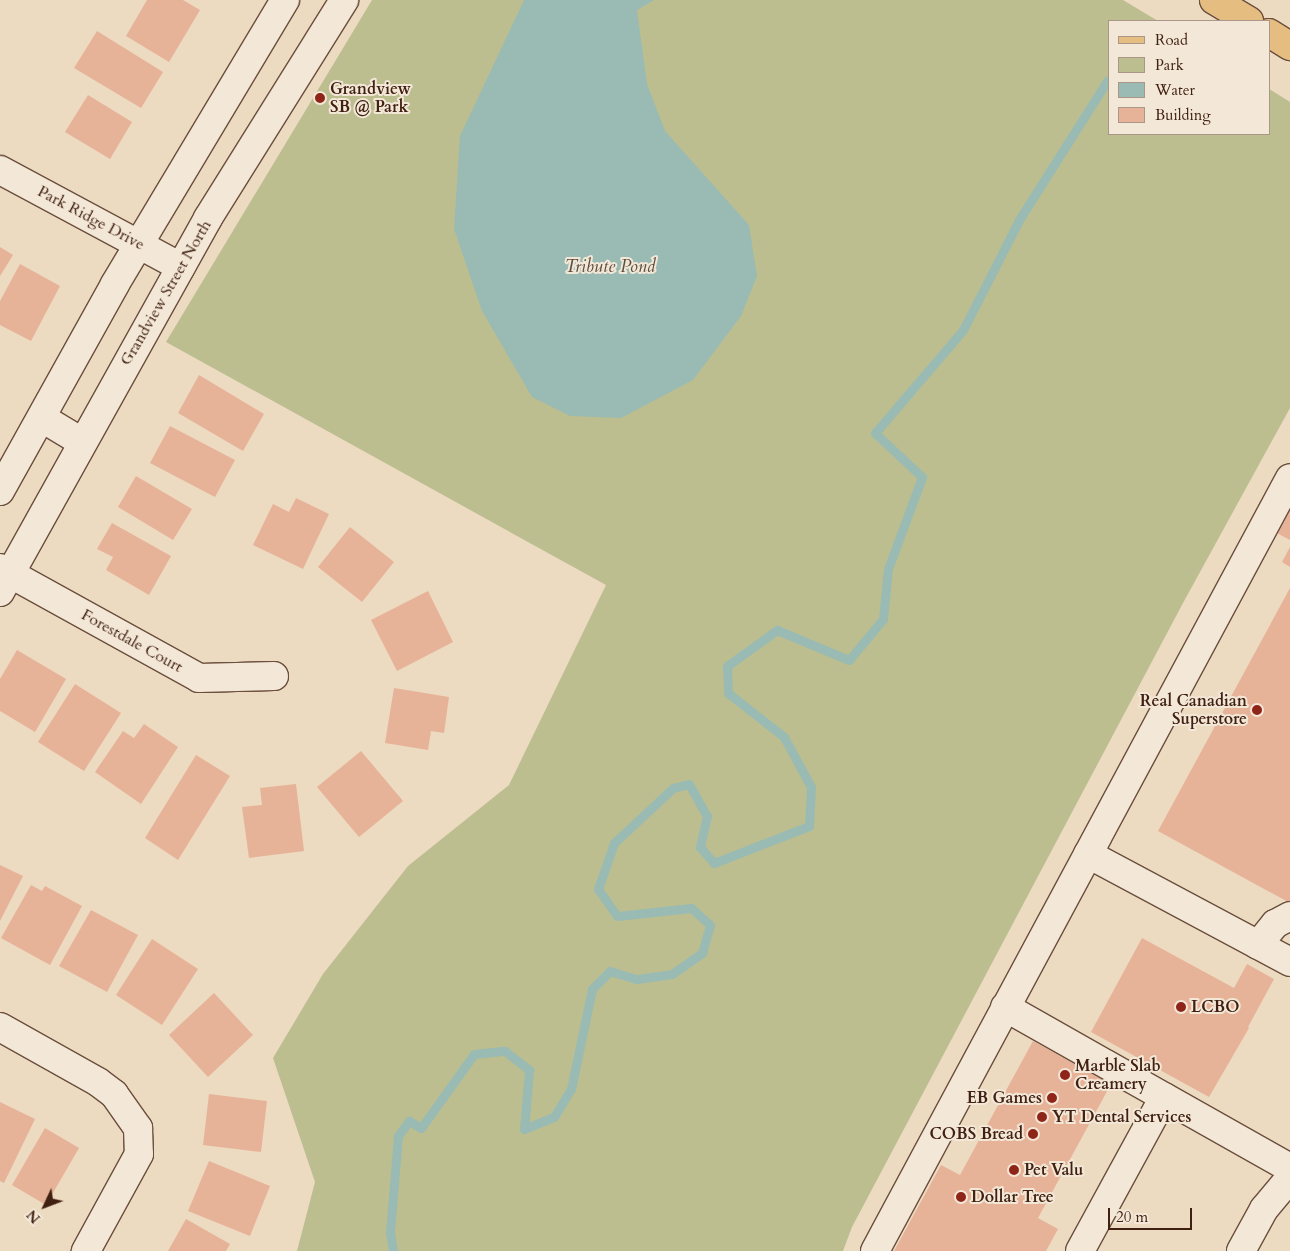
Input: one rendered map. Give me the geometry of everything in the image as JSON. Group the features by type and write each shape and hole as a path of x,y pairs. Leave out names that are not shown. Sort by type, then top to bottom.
{"main road":[{"path":"1214,0 1247,20"},
{"path":"1270,34 1290,46"}],"street":[{"path":"0,491 139,244 285,0"},
{"name":"Grandview Street North","path":"3,578 208,218 341,1"},
{"name":"Park Ridge Drive","path":"0,170 181,267"},
{"path":"42,418 82,442"},
{"path":"875,1251 1290,478"},
{"name":"Forestdale Court","path":"3,578 199,678 274,676"},
{"path":"1088,854 1290,962"},
{"path":"1258,945 1275,924 1290,916"},
{"path":"1005,1007 1290,1168"},
{"path":"0,1027 98,1082 114,1094 138,1128 139,1154 86,1251"},
{"path":"1080,1251 1164,1097"},
{"path":"1241,1251 1264,1209 1290,1178"}],"green space":[{"path":"372,0 1123,0 1156,20 1108,20 1108,135 1270,135 1270,90 1290,102 1290,408 1183,603 852,1227 843,1251 297,1251 315,1182 273,1058 323,974 408,866 509,785 606,585 166,342"}],"water":[{"name":"Tribute Pond","path":"524,0 654,0 637,10 647,84 665,131 749,225 757,276 741,316 693,380 621,418 570,416 532,397 482,311 454,229 460,136"}],"building":[{"path":"147,0 183,0 200,10 169,62 126,36"},
{"path":"97,31 163,72 141,108 74,68"},
{"path":"88,95 132,122 110,159 65,132"},
{"path":"0,247 13,255 0,276"},
{"path":"20,264 60,286 31,341 0,325 0,301"},
{"path":"199,375 264,414 243,451 178,413"},
{"path":"170,426 235,460 215,497 150,463"},
{"path":"136,476 192,509 173,540 118,507"},
{"path":"296,498 329,514 303,569 253,545 273,504 289,512"},
{"path":"1290,503 1290,540 1275,532"},
{"path":"112,523 171,556 149,595 106,570 113,557 97,549"},
{"path":"350,527 394,562 362,602 318,567"},
{"path":"1290,547 1290,567 1282,562"},
{"name":"Real Canadian Superstore","path":"1290,588 1290,903 1158,831"},
{"path":"428,591 453,642 397,671 371,620"},
{"path":"17,650 66,679 35,732 0,711 0,679"},
{"path":"75,684 121,713 84,771 38,742"},
{"path":"394,688 449,697 444,733 431,731 428,750 385,743"},
{"path":"144,724 178,747 141,804 95,772 123,731 134,738"},
{"path":"361,751 403,801 359,837 317,787"},
{"path":"196,755 230,776 178,860 145,838"},
{"path":"296,784 304,851 249,858 242,807 262,805 260,788"},
{"path":"0,865 23,876 0,921"},
{"path":"31,885 42,891 45,886 82,906 50,965 1,938"},
{"path":"91,910 138,935 107,992 59,966"},
{"name":"LCBO","path":"1142,938 1234,988 1247,964 1274,979 1249,1028 1209,1097 1091,1032"},
{"path":"152,939 198,969 162,1025 116,995"},
{"path":"214,993 253,1035 208,1077 169,1035"},
{"path":"1033,1041 1111,1084 1038,1218 1058,1229 1046,1251 894,1251 941,1165 960,1175"},
{"path":"209,1094 267,1101 261,1152 203,1145"},
{"path":"0,1102 35,1119 4,1183 0,1181"},
{"path":"45,1128 79,1148 46,1205 12,1185"},
{"path":"209,1161 270,1186 250,1236 188,1211"},
{"path":"186,1219 230,1244 226,1251 168,1251"}],"waterway":[{"path":"393,1251 390,1233 398,1136 409,1121 421,1128 474,1054 505,1051 529,1070 524,1129 554,1117 571,1089 592,989 610,971 637,979 672,974 702,953 710,925 691,908 617,916 598,889 614,843 673,788 689,784 707,816 700,847 714,863 809,826 811,787 784,737 728,693 727,666 777,630 849,660 883,619 888,569 922,477 875,433 963,330 1019,220 1107,81"}],"place":[{"name":"Grandview SB @ Park","path":"320,98"},
{"name":"Real Canadian Superstore","path":"1257,710"},
{"name":"LCBO","path":"1181,1007"},
{"name":"Marble Slab Creamery","path":"1065,1075"},
{"name":"EB Games","path":"1052,1098"},
{"name":"YT Dental Services","path":"1042,1117"},
{"name":"COBS Bread","path":"1033,1134"},
{"name":"Pet Valu","path":"1014,1170"},
{"name":"Dollar Tree","path":"961,1197"}]}
